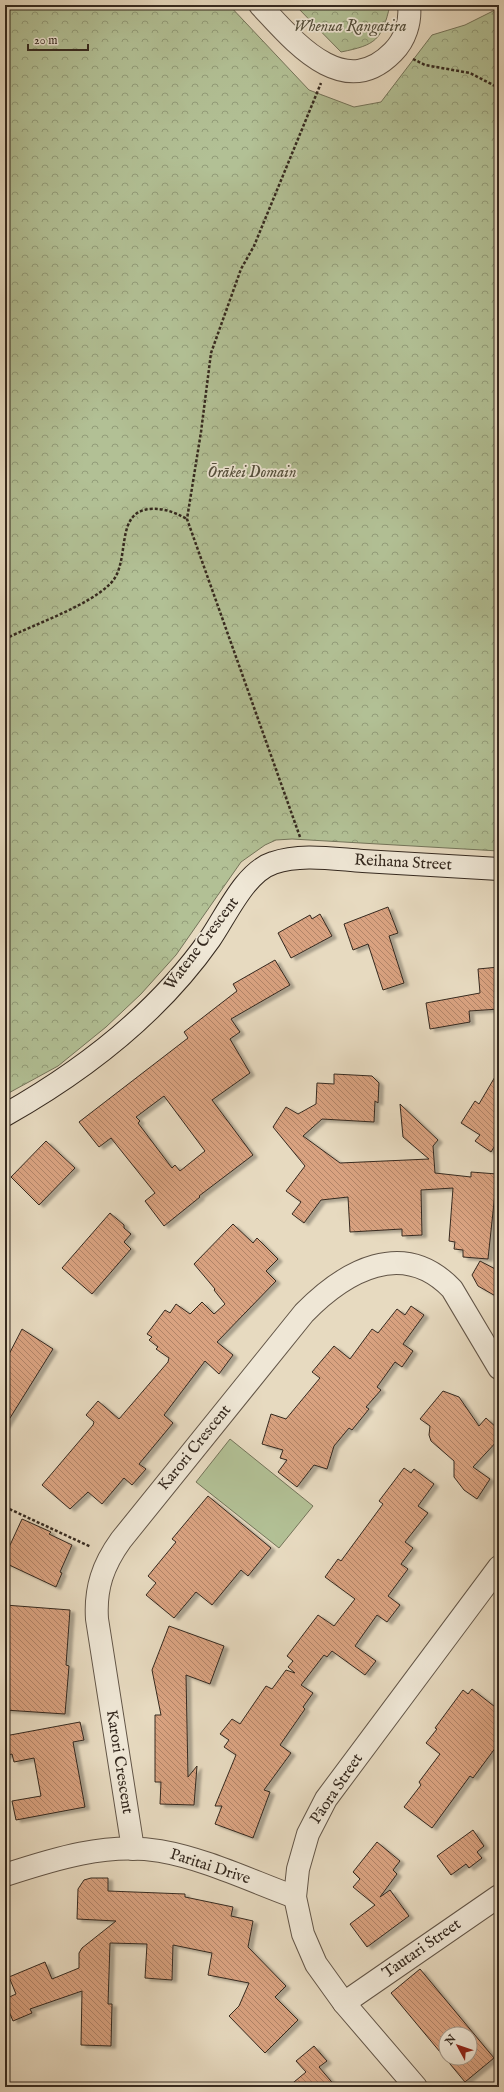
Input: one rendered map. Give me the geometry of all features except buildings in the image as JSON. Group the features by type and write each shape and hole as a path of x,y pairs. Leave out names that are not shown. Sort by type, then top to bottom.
{"street":[{"path":"260,5 303,49 320,62 337,69 347,70 366,68 382,61 395,50 409,23 409,5"},
{"name":"Reihana Street","path":"307,858 499,869"},
{"name":"Watene Crescent","path":"5,1115 35,1098 81,1066 138,1021 175,984 209,940 248,881 258,870 272,863 307,858"},
{"name":"Karori Crescent","path":"133,1849 97,1619 98,1588 102,1572 109,1556 304,1313 335,1285 350,1276 368,1268 385,1264 400,1263 428,1270 452,1289 499,1368"},
{"name":"Pāora Street","path":"416,2087 344,2003 316,1964 303,1934 295,1897 298,1869 308,1834 326,1799 499,1567"},
{"name":"Paritai Drive","path":"5,1875 56,1859 89,1852 133,1849 159,1851 190,1858 295,1897"},
{"name":"Tautari Street","path":"344,2003 499,1896"}],"path":[{"path":"395,50 425,65 470,73 499,88"},
{"path":"307,858 187,519 201,432 211,353 241,269 254,246 319,88"},
{"path":"5,639 84,602 110,584 116,577 122,561 128,525 138,512 159,508 172,511 187,519"},
{"path":"5,1506 109,1556"}],"green space":[{"name":"Ōrākei Domain","path":"5,5 229,5 309,90 354,107 381,102 432,35 465,25 499,8 499,851 292,839 276,840 265,845 241,862 176,955 141,994 106,1027 58,1066 5,1095"},
{"name":"Whenua Rangatira","path":"295,5 390,5 384,26 376,39 362,47 341,52"},
{"path":"230,1439 313,1506 279,1548 196,1482"}]}
